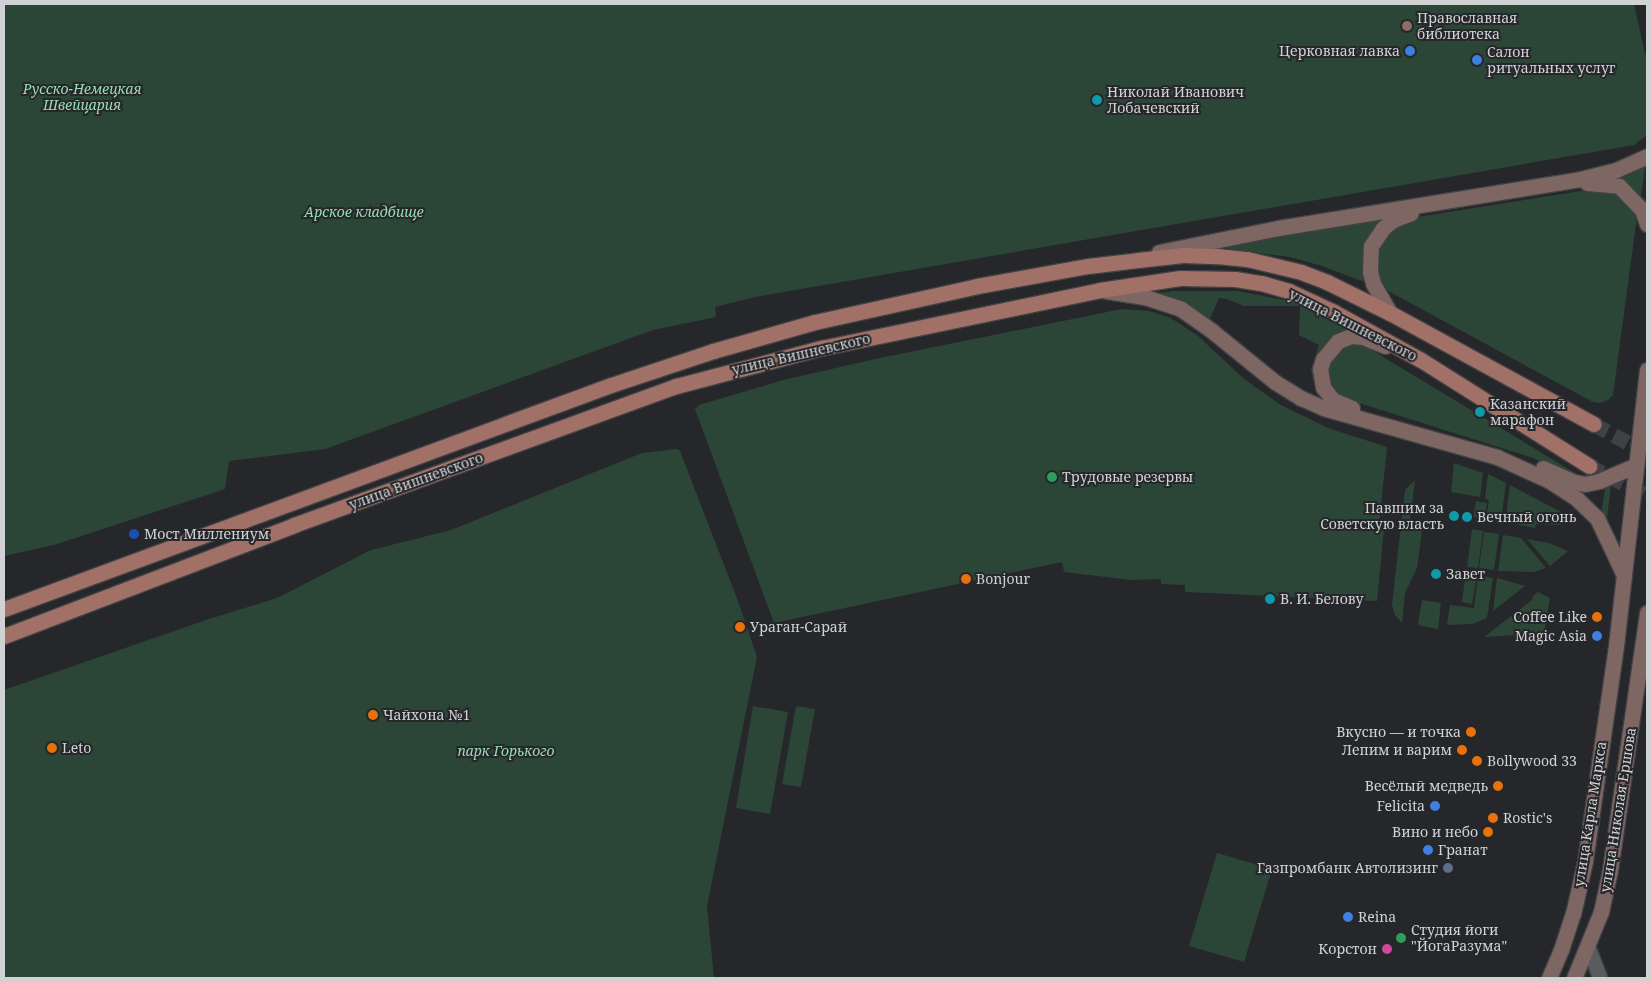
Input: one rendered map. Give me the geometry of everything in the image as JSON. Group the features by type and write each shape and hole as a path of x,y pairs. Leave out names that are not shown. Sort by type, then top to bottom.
{"main road":[{"path":"1088,266 1278,228 1580,179 1616,170 1647,156"},
{"path":"1390,313 1373,283 1369,259 1371,246 1383,228 1393,220 1419,210 1596,183 1619,186 1642,210 1647,224"},
{"name":"улица Вишневского","path":"4,609 611,385 713,351 815,322 977,286 1088,266 1183,255 1247,259 1301,272 1390,313 1594,424"},
{"name":"улица Вишневского","path":"4,636 294,525 676,386 821,348 1100,290 1180,278 1235,279 1261,283 1289,291 1334,312 1421,360 1589,466"},
{"path":"1100,290 1145,296 1181,309 1212,331 1275,382 1301,398 1323,408 1497,457 1548,480 1577,499 1597,518 1624,575"},
{"path":"1421,360 1363,337 1351,336 1338,341 1330,348 1323,359 1320,379 1328,395 1339,404 1500,450 1574,482 1585,484 1599,481 1635,466"},
{"path":"1624,575 1647,370"},
{"name":"улица Карла Маркса","path":"1549,978 1573,914 1585,861 1616,646 1624,575"},
{"name":"улица Николая Ершова","path":"1588,946 1601,912 1610,870 1647,614"},
{"path":"1574,978 1588,946"}],"street":[{"path":"1588,946 1600,978"}],"green space":[{"name":"Арское кладбище","path":"4,4 1634,4 1645,54 1647,54 1647,135 1634,145 755,297 715,307 716,317 653,330 325,449 229,461 225,489 54,545 4,556"},
{"path":"1646,160 1640,202 1607,175"},
{"path":"1593,189 1618,193 1632,204 1637,217 1613,395 1608,400 1600,403 1593,402 1388,291 1375,271 1379,238 1405,219"},
{"path":"1390,217 1377,225 1366,243 1362,263 1367,283 1322,266 1290,257 1228,249 1227,244"},
{"path":"1173,291 1238,291 1299,303 1298,306 1244,306 1219,298 1209,320 1191,307 1157,293"},
{"path":"1300,304 1348,325 1348,330 1335,336 1318,384 1313,381 1311,369 1319,345 1299,335"},
{"name":"Трудовые резервы","path":"1122,309 1149,311 1171,318 1198,336 1244,379 1281,405 1328,428 1387,447 1379,525 1384,529 1377,601 1185,592 1185,585 1161,584 1161,579 1131,580 1064,572 1062,562 774,623 695,409 699,405 783,380 880,358"},
{"path":"1349,343 1360,343 1585,479 1573,476 1533,458 1340,397 1329,384 1326,367 1334,352"},
{"name":"парк Горького","path":"677,449 680,451 738,601 757,657 707,906 714,978 4,978 4,690 206,620 277,598 371,550 451,530 642,453"},
{"path":"1454,463 1483,473 1480,497 1451,492"},
{"path":"1488,474 1506,483 1501,522 1486,519 1489,500 1485,499"},
{"path":"1415,480 1410,520 1423,521 1417,568 1405,593 1402,623 1395,615 1392,605 1405,490"},
{"path":"1510,485 1576,521 1559,525 1536,524 1535,528 1505,522"},
{"path":"1611,485 1606,526 1601,517 1605,488"},
{"path":"1476,501 1487,503 1484,519 1473,517"},
{"path":"1472,529 1483,531 1478,568 1467,567"},
{"path":"1484,532 1499,534 1494,570 1479,568"},
{"path":"1503,535 1521,538 1546,568 1534,572 1498,571"},
{"path":"1527,539 1549,543 1568,551 1550,566"},
{"path":"1466,572 1477,575 1472,604 1462,602"},
{"path":"1478,575 1493,578 1487,618 1472,624 1447,625 1450,605 1474,608"},
{"path":"1497,578 1525,586 1493,611"},
{"path":"1538,592 1550,598 1543,641 1516,635 1484,637 1533,599 1532,597"},
{"path":"1422,600 1441,603 1438,629 1418,625"},
{"path":"753,706 788,712 770,814 736,808"},
{"path":"796,706 815,709 801,787 782,784"},
{"path":"1217,853 1272,869 1244,962 1189,946"}],"tunnel":[{"path":"1594,424 1647,453"},
{"path":"1589,466 1647,495"}],"place":[{"name":"Православная библиотека","path":"1407,26"},
{"name":"Церковная лавка","path":"1410,51"},
{"name":"Салон ритуальных услуг","path":"1477,60"},
{"name":"Николай Иванович Лобачевский","path":"1097,100"},
{"name":"Казанский марафон","path":"1480,412"},
{"name":"Трудовые резервы","path":"1052,477"},
{"name":"Павшим за Советскую власть","path":"1454,516"},
{"name":"Вечный огонь","path":"1467,517"},
{"name":"Мост Миллениум","path":"134,534"},
{"name":"Завет","path":"1436,574"},
{"name":"Bonjour","path":"966,579"},
{"name":"В. И. Белову","path":"1270,599"},
{"name":"Coffee Like","path":"1597,617"},
{"name":"Ураган-Сарай","path":"740,627"},
{"name":"Magic Asia","path":"1597,636"},
{"name":"Чайхона №1","path":"373,715"},
{"name":"Вкусно — и точка","path":"1471,732"},
{"name":"Leto","path":"52,748"},
{"name":"Лепим и варим","path":"1462,750"},
{"name":"Bollywood 33","path":"1477,761"},
{"name":"Весёлый медведь","path":"1498,786"},
{"name":"Felicita","path":"1435,806"},
{"name":"Rostic's","path":"1493,818"},
{"name":"Вино и небо","path":"1488,832"},
{"name":"Гранат","path":"1428,850"},
{"name":"Газпромбанк Автолизинг","path":"1448,868"},
{"name":"Reina","path":"1348,917"},
{"name":"Студия йоги \"ЙогаРазума\"","path":"1401,938"},
{"name":"Корстон","path":"1387,949"}],"park label":[{"name":"Русско-Немецкая Швейцария","path":"82,98"}]}
